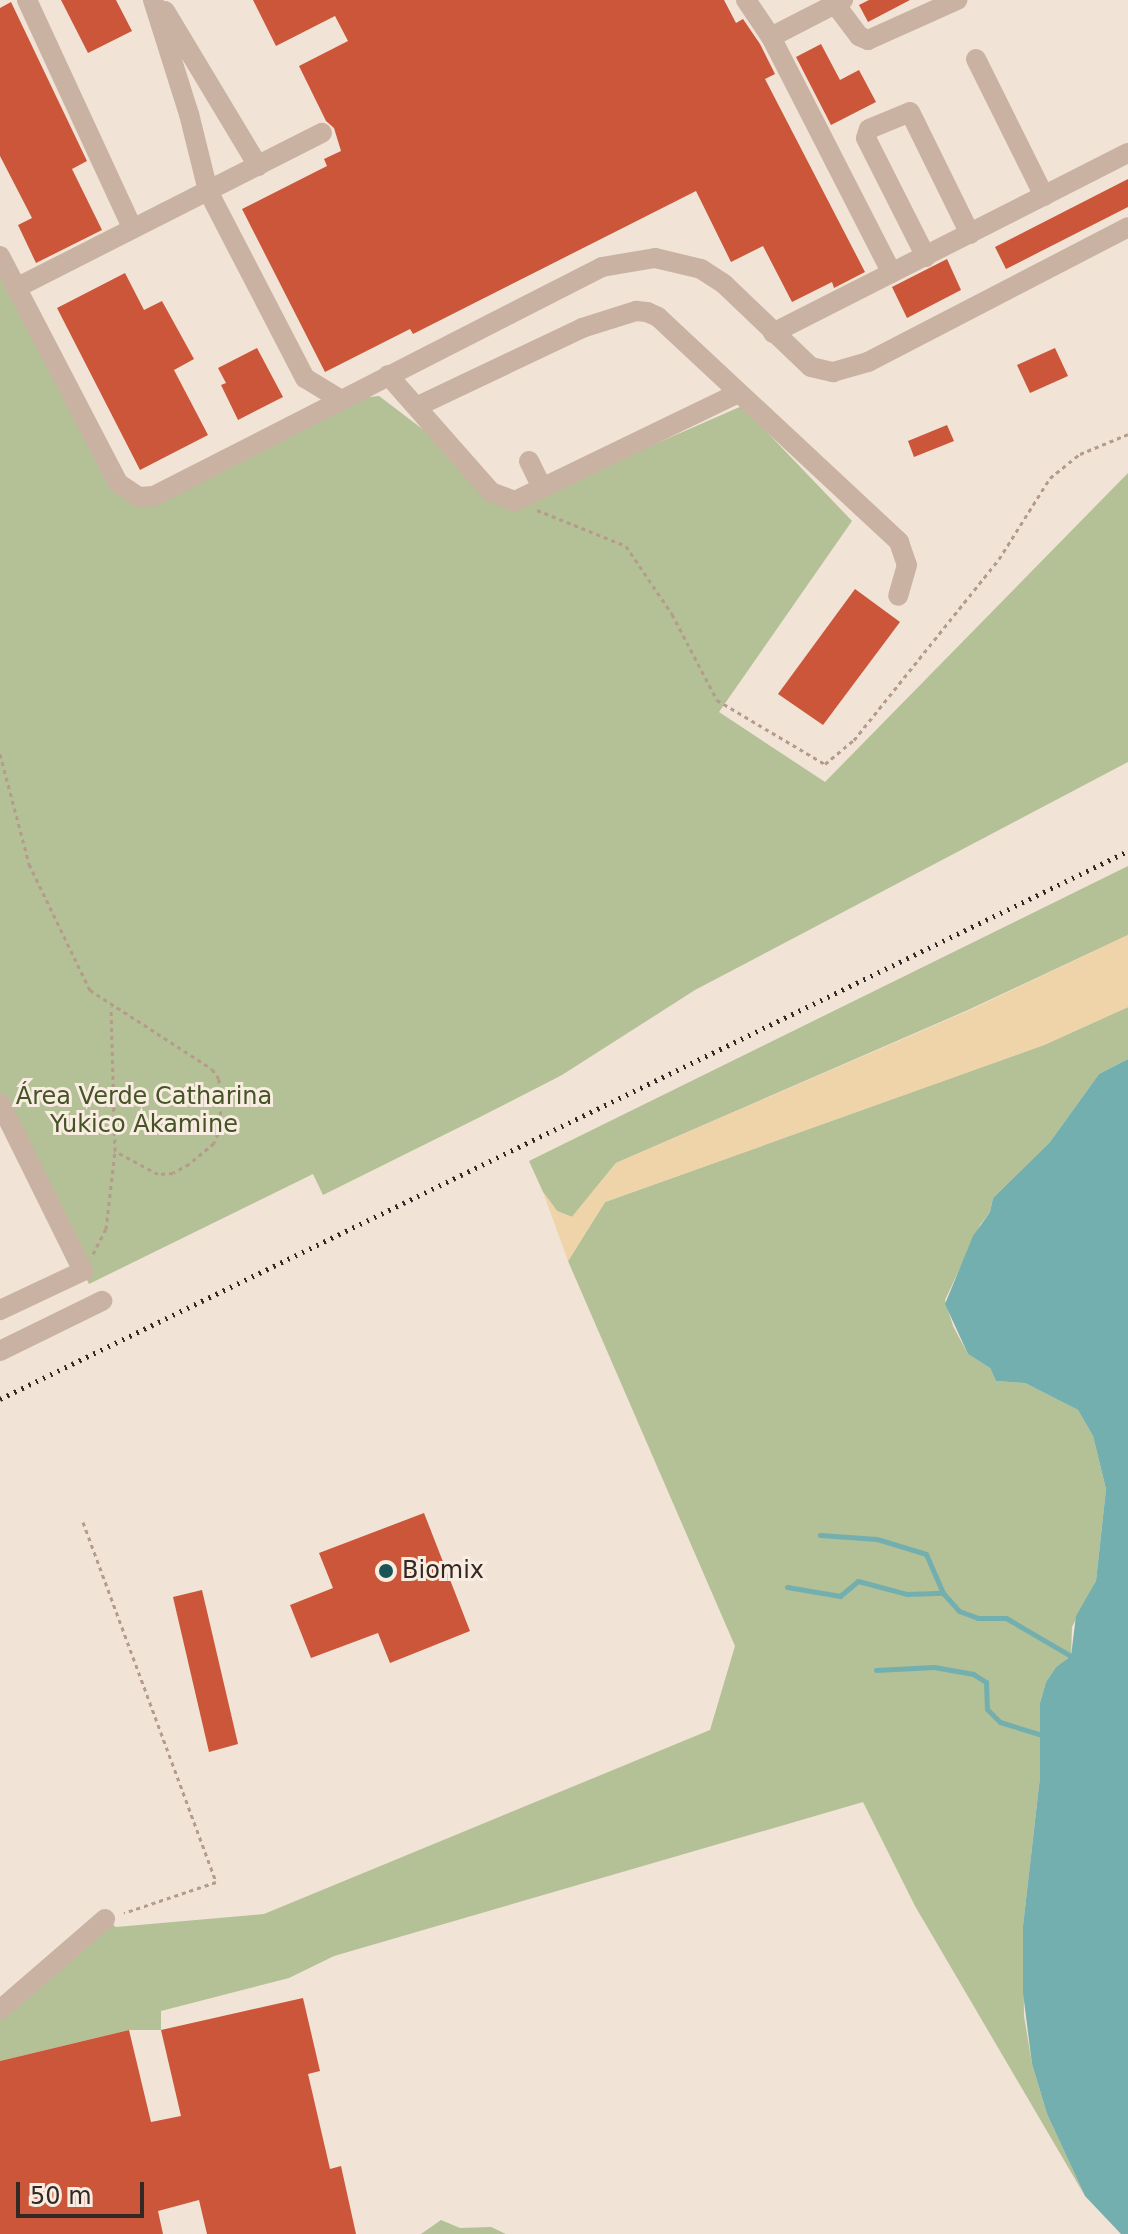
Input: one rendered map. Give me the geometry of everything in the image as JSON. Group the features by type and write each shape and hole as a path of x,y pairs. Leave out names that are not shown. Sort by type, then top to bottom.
{"street":[{"path":"27,0 132,227"},
{"path":"156,0 258,166"},
{"path":"156,0 208,191 305,378 341,400"},
{"path":"746,0 771,37 892,273"},
{"path":"771,37 839,2 859,36 868,40 957,0"},
{"path":"976,59 1044,196"},
{"path":"926,257 866,138 869,129 910,112 970,234"},
{"path":"16,288 322,133"},
{"path":"773,333 1128,153"},
{"path":"0,256 118,483 139,497 154,496 602,267 655,258 701,269 724,284 811,367 833,372 850,370 1128,227"},
{"path":"418,406 582,328 636,311 658,317 899,542 907,565 898,596"},
{"path":"388,375 491,492 515,501 738,393"},
{"path":"529,461 542,488"},
{"path":"0,1103 83,1271 0,1310"},
{"path":"0,1351 102,1301"},
{"path":"0,2010 105,1919"}],"path":[{"path":"515,501 626,546 672,614 717,700 825,764 854,740 999,559 1050,478 1080,454 1128,434"},
{"path":"0,754 29,864 90,990 111,1007 212,1069 222,1092 221,1126 214,1143 173,1173 158,1174 115,1151"},
{"path":"83,1271 106,1229 115,1151 111,1007"},
{"path":"83,1522 216,1882 105,1919"}],"green space":[{"name":"Área Verde Catharina Yukico Akamine","path":"0,256 118,482 139,497 341,400 379,396 520,503 742,406 852,521 719,712 825,782 1128,473 1128,762 695,990 562,1075 480,1117 323,1195 313,1174 89,1284 0,1103"},
{"path":"1128,866 1128,935 968,1010 616,1163 572,1217 557,1211 543,1192 529,1161"},
{"path":"1128,1007 1128,1059 1099,1074 1050,1142 993,1198 990,1212 980,1225 945,1300 953,1326 968,1354 990,1368 996,1381 1025,1383 1078,1410 1093,1436 1106,1489 1096,1581 1072,1627 1071,1656 1056,1667 1046,1682 1040,1703 1040,1777 1023,1926 1024,2016 1032,2064 1047,2114 1085,2196 915,1906 863,1802 334,1956 289,1978 161,2011 161,2030 129,2030 0,2061 0,2010 105,1919 116,1927 264,1914 710,1730 735,1646 568,1261 605,1202 1044,1045"},
{"path":"441,2220 460,2228 491,2227 506,2234 421,2234"}],"sand":[{"path":"1128,935 1128,1007 1044,1045 605,1202 568,1261 543,1192 557,1211 572,1217 616,1163 968,1011"}],"water":[{"path":"1128,1059 1128,2234 1121,2234 1085,2196 1047,2114 1032,2064 1023,1993 1023,1926 1040,1777 1040,1703 1046,1682 1056,1667 1071,1656 1076,1616 1096,1581 1106,1489 1093,1436 1078,1410 1025,1383 996,1381 990,1368 968,1354 945,1304 973,1236 990,1212 993,1198 1050,1142 1099,1074"}],"building":[{"path":"61,0 116,0 132,31 88,53"},
{"path":"253,0 724,0 736,23 743,19 760,44 775,74 765,79 865,272 834,288 832,282 792,302 763,246 731,262 696,191 413,334 410,329 325,372 242,209 327,166 324,159 341,151 334,128 326,121 299,66 348,41 335,16 276,46"},
{"path":"869,0 910,0 868,22 859,5"},
{"path":"11,2 87,161 72,169 102,230 36,263 18,225 32,218 0,156 0,8"},
{"path":"821,44 840,80 859,70 876,102 831,125 796,57"},
{"path":"1128,179 1128,207 1006,269 995,247"},
{"path":"947,259 961,290 907,318 892,287"},
{"path":"125,273 144,310 162,301 194,359 174,370 208,435 140,470 57,308"},
{"path":"257,348 283,397 238,420 221,385 226,383 218,368"},
{"path":"1055,348 1068,376 1030,393 1017,365"},
{"path":"947,425 954,441 914,457 908,441"},
{"path":"855,589 900,622 823,725 778,694"},
{"name":"Biomix","path":"424,1513 470,1631 390,1663 378,1633 311,1658 290,1605 333,1588 319,1553"},
{"path":"202,1590 238,1744 209,1752 173,1597"},
{"path":"303,1998 320,2071 308,2074 330,2169 341,2166 356,2234 207,2234 199,2200 158,2211 163,2234 0,2234 0,2061 129,2030 151,2122 181,2116 161,2030"}],"waterway":[{"path":"820,1535 877,1539 926,1554 943,1593"},
{"path":"787,1587 840,1596 858,1581 907,1594 943,1593 959,1611 978,1618 1006,1618 1071,1656"},
{"path":"876,1670 934,1667 973,1674 986,1682 987,1709 1000,1722 1039,1734"}],"railway":[{"path":"0,1399 1128,851"}],"place":[{"name":"Biomix","path":"386,1571"}]}
